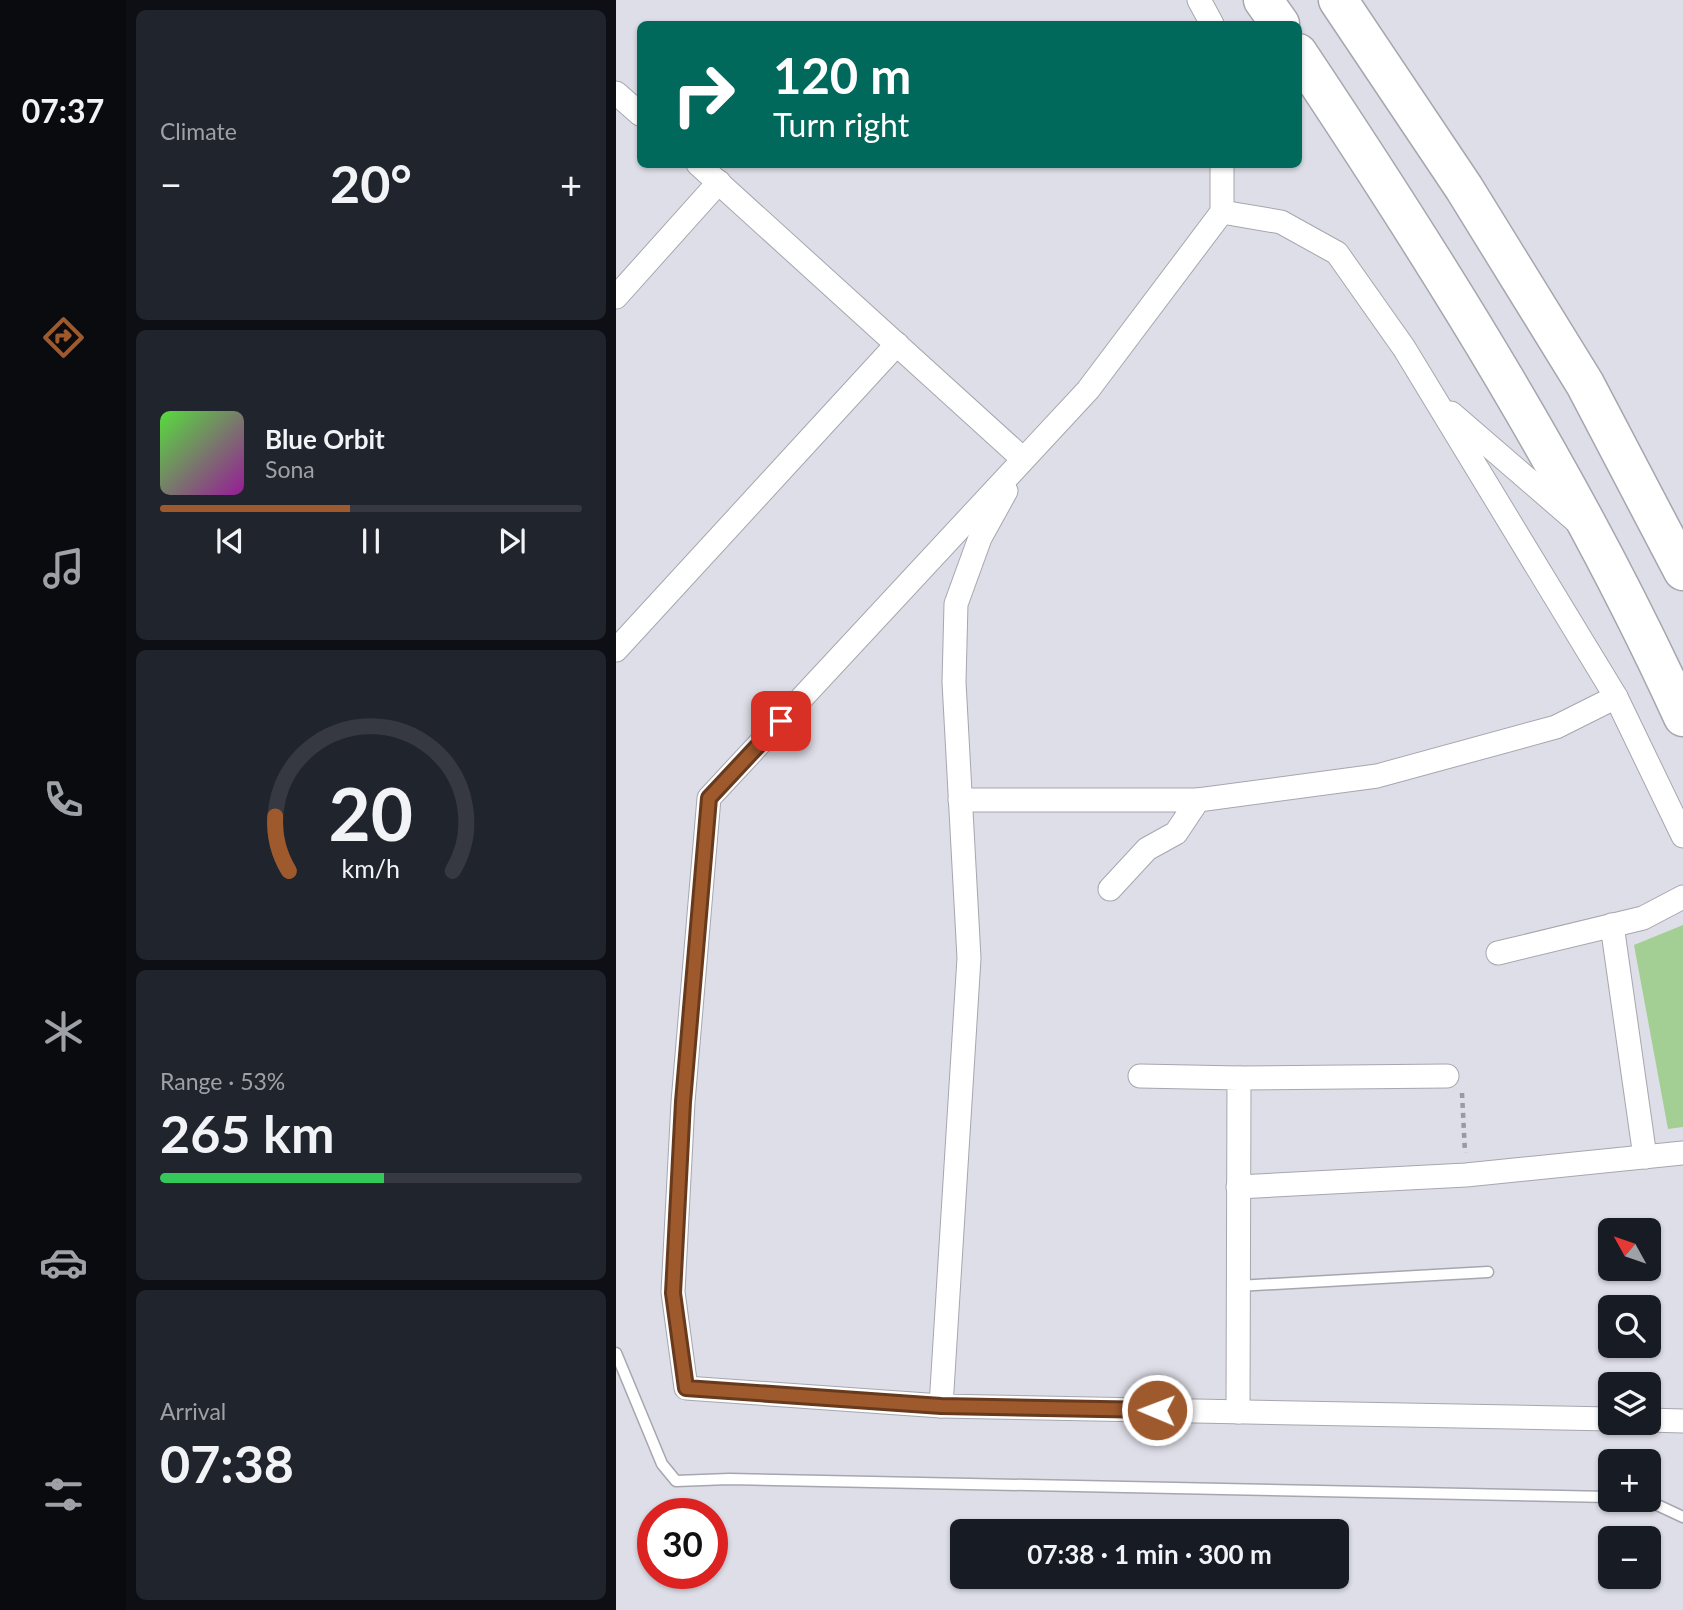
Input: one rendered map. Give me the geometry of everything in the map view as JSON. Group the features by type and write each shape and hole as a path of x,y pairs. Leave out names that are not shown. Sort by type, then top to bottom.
{"highway":[{"path":"1263,0 1278,21"},
{"path":"1338,0 1464,188 1586,384 1683,571"},
{"path":"1309,72 1403,211 1519,401 1638,617 1683,718"}],"street":[{"path":"1199,0 1210,21"},
{"path":"1245,0 1264,21"},
{"path":"616,93 637,111"},
{"path":"703,168 1023,459"},
{"path":"1222,168 1222,212 1088,390 709,798 683,1102 673,1293 686,1388 941,1406 1598,1419"},
{"path":"616,297 719,182"},
{"path":"1222,212 1281,222 1337,253 1404,348 1616,697 1683,836"},
{"path":"616,650 897,344"},
{"path":"1435,400 1593,537"},
{"path":"941,1406 969,958 954,682 956,604 980,538 1023,459"},
{"path":"960,800 1198,800 1377,776 1556,727 1616,697"},
{"path":"1110,889 1147,849 1176,833 1198,800"},
{"path":"1498,953 1643,918 1683,897"},
{"path":"1612,925 1645,1157"},
{"path":"1140,1076 1239,1079 1447,1076"},
{"path":"1238,1412 1239,1079"},
{"path":"1238,1187 1466,1175 1683,1153"},
{"path":"1661,1420 1683,1421"}],"lane":[{"path":"1238,1286 1488,1272"},
{"path":"616,1353 662,1464 676,1481 743,1479 1598,1497"},
{"path":"1661,1507 1683,1517"}],"path":[{"path":"1447,1076 1464,1095 1466,1175"}],"green space":[{"path":"1683,925 1683,1127 1668,1129 1634,945"}],"route":[{"path":"781,721 709,798 683,1102 673,1293 686,1388 941,1406 1157,1410"}]}
